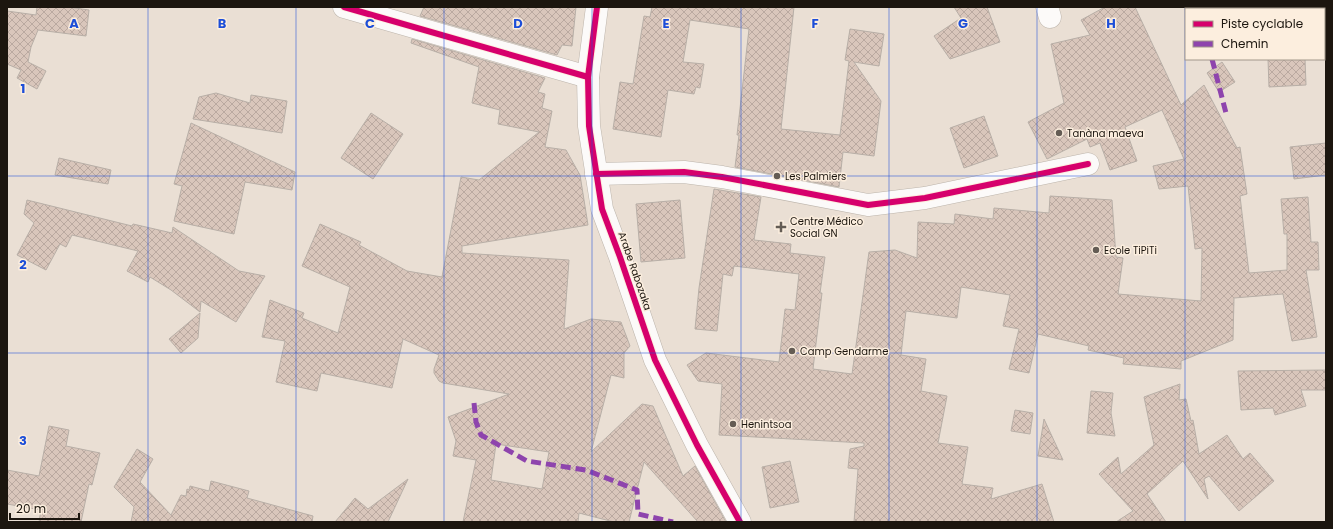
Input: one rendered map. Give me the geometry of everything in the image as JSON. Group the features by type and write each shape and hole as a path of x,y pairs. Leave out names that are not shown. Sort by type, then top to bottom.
{"street":[{"path":"344,7 588,77"},
{"name":"Arabe Rabozaka","path":"597,7 588,77 589,126 602,209 655,360 697,445 740,522"},
{"path":"596,174 684,172 722,177 868,205 925,198 1088,164"}],"building":[{"path":"37,7 68,7 89,10 86,36 38,30 31,47 28,62 46,71 37,89 17,78 21,70 7,64 7,11 36,15"},
{"path":"424,7 576,7 572,46 562,45 557,55 420,16"},
{"path":"652,7 794,7 781,129 840,135 849,61 845,60 850,29 884,34 879,66 854,62 881,101 874,156 843,152 839,187 735,167 739,135 737,135 749,29 690,20 683,62 704,64 700,88 696,87 694,94 668,90 661,137 613,129 620,82 633,84 644,16 650,17"},
{"path":"954,7 987,7 1000,42 950,59 934,36 961,18"},
{"path":"1105,7 1135,7 1181,105 1204,85 1237,148 1240,147 1247,194 1240,196 1249,273 1287,270 1287,234 1284,234 1281,199 1308,197 1311,242 1318,242 1319,270 1306,270 1317,337 1292,341 1283,294 1234,298 1233,340 1181,361 1181,369 1123,364 1124,358 1088,350 1089,346 1038,334 1029,373 1009,369 1019,329 1003,326 1010,295 961,287 957,318 906,311 901,355 926,359 921,391 947,396 938,443 968,447 962,484 993,488 991,499 1042,484 1054,522 854,522 858,469 848,468 850,449 864,446 864,443 719,435 722,384 698,381 687,365 706,353 779,362 785,309 795,310 799,274 734,266 732,276 723,274 717,331 695,329 699,288 714,189 761,197 754,240 791,244 790,253 825,257 813,369 852,374 869,252 895,250 917,258 918,222 954,224 955,214 993,219 994,208 1049,213 1050,196 1112,200 1116,257 1123,258 1118,294 1201,301 1202,248 1195,249 1188,186 1159,189 1153,166 1184,159 1162,110 1125,127 1137,161 1110,170 1100,143 1090,147 1087,139 1047,159 1028,122 1064,103 1051,44 1090,35 1081,20"},
{"path":"412,39 545,78 538,92 545,94 542,108 552,111 545,147 566,150 580,175 588,225 462,246 462,253 569,260 564,329 591,319 621,322 630,346 624,353 624,378 611,375 591,452 642,404 653,406 683,476 695,466 726,522 698,522 644,462 629,522 614,522 579,513 578,522 463,522 476,460 453,456 456,441 448,417 509,394 443,383 439,381 434,373 434,369 439,355 403,339 392,388 321,373 317,391 276,382 285,341 262,337 270,300 304,313 302,318 338,333 350,287 302,266 320,224 361,242 359,245 407,271 442,277 461,177 479,180 539,132 498,124 500,110 472,103 479,67 411,43","holes":["496,444 549,452 542,489 491,480"]},
{"path":"1268,60 1305,60 1306,85 1269,87"},
{"path":"1222,62 1235,82 1219,92 1207,73"},
{"path":"216,93 250,103 251,95 287,101 282,133 193,119 199,97"},
{"path":"371,113 403,134 373,179 341,158"},
{"path":"984,116 998,156 964,168 950,128"},
{"path":"191,123 295,172 292,190 245,182 234,234 174,221 182,186 174,184"},
{"path":"1326,143 1326,175 1294,179 1290,147"},
{"path":"59,158 111,170 108,184 55,175"},
{"path":"27,200 132,226 133,224 172,233 173,227 239,271 265,276 236,322 201,301 200,312 171,290 150,277 148,282 127,271 138,251 72,235 66,247 60,244 46,270 17,255 34,223 24,214"},
{"path":"680,200 685,258 641,262 636,204"},
{"path":"200,313 198,338 181,353 169,339"},
{"path":"1326,370 1326,390 1301,390 1306,406 1275,415 1273,408 1241,410 1238,371"},
{"path":"1180,384 1179,400 1186,399 1191,421 1193,420 1199,454 1227,435 1243,459 1250,453 1274,481 1239,511 1209,476 1204,479 1208,499 1183,461 1147,494 1166,522 1116,522 1133,511 1099,474 1118,457 1121,474 1154,445 1144,397"},
{"path":"1091,391 1113,393 1111,413 1115,436 1087,433"},
{"path":"1015,410 1033,413 1030,434 1011,431"},
{"path":"1044,419 1063,460 1038,456"},
{"path":"49,426 69,430 66,446 100,453 92,485 89,484 81,522 39,522 41,510 7,504 7,470 39,476"},
{"path":"137,449 153,459 140,482 171,515 181,495 186,496 187,489 189,490 190,486 209,491 211,481 249,491 247,498 313,516 312,522 131,522 134,507 114,487"},
{"path":"790,461 799,502 770,508 762,467"},
{"path":"408,479 388,522 335,522 355,498 368,509"}],"marked path":[{"path":"1212,60 1227,117"},
{"path":"474,403 476,422 481,435 527,461 586,470 637,490 638,514 673,522"}],"cycle path":[{"path":"344,7 588,77"},
{"path":"597,7 588,77 589,126 602,209 655,360 697,445 740,522"},
{"path":"596,174 684,172 722,177 868,205 925,198 1088,164"}],"place":[{"name":"Tanàna maeva","path":"1059,133"},
{"name":"Les Palmiers","path":"777,176"},
{"name":"Centre Médico Social GN","path":"781,227"},
{"name":"Ecole TiPiTi","path":"1096,250"},
{"name":"Camp Gendarme","path":"792,351"},
{"name":"Henintsoa","path":"733,424"}]}
